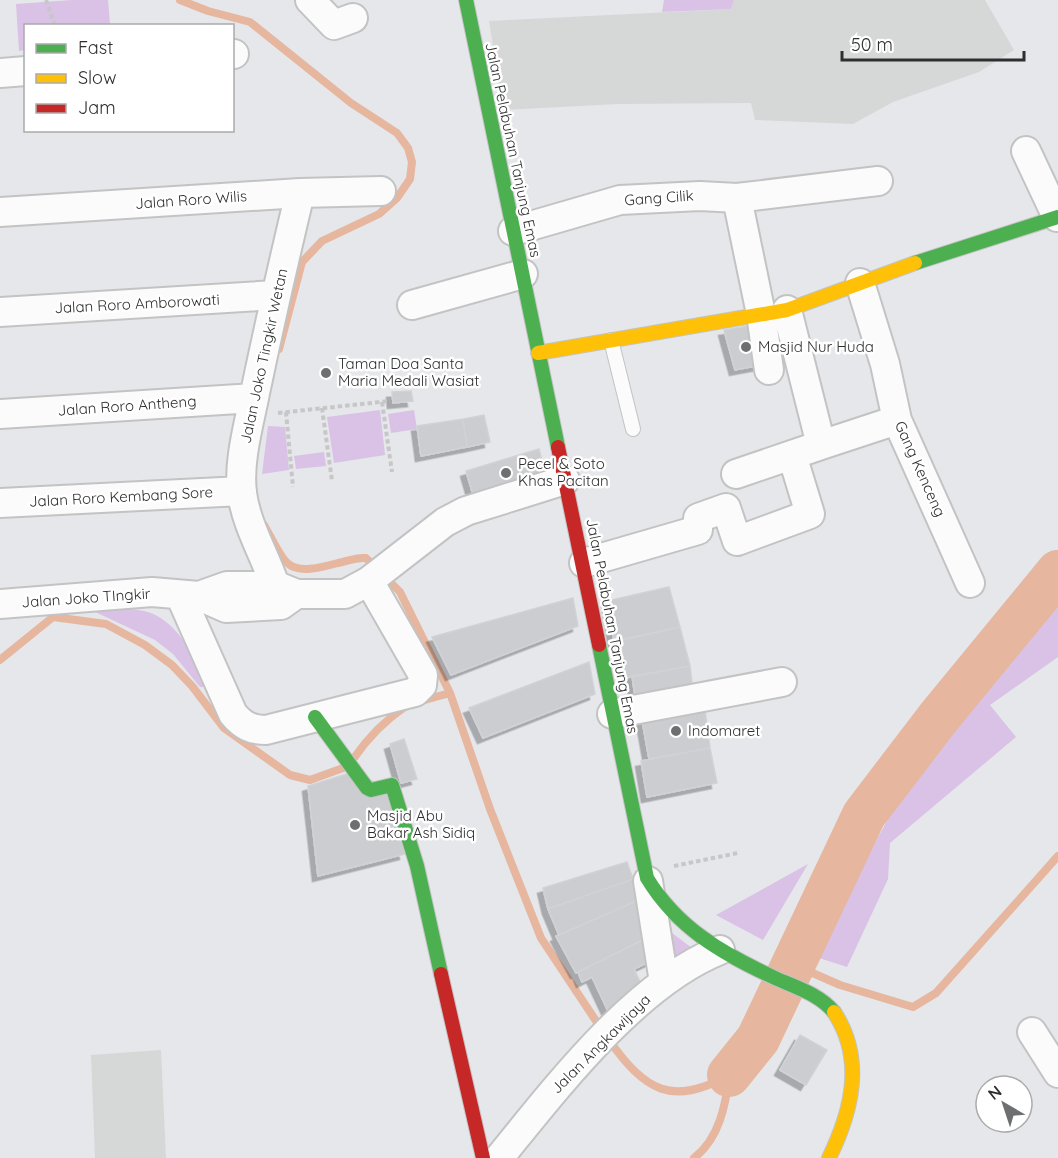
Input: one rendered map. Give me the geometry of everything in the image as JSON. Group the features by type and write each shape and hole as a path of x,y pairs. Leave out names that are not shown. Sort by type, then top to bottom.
{"main road":[{"name":"Jalan Pelabuhan Tanjung Emas","path":"466,0 538,353 584,563 612,714 646,875 654,891 673,916 725,954 814,996 828,1005 837,1017 850,1050 853,1069 850,1111 829,1158"},
{"path":"538,353 774,312 956,248 1057,217"},
{"path":"315,717 358,779 371,790 392,785 417,866 483,1158"}],"street":[{"path":"310,0 334,25 353,18"},
{"path":"0,73 24,71"},
{"path":"1026,151 1057,217"},
{"name":"Gang Cilik","path":"513,231 620,200 700,196 737,198 878,181"},
{"name":"Jalan Roro Wilis","path":"0,212 300,193 381,191"},
{"name":"Jalan Joko Tingkir Wetan","path":"285,595 246,510 242,491 245,439 264,405 275,295 300,193"},
{"path":"737,198 821,445"},
{"path":"412,305 523,274"},
{"name":"Gang Kenceng","path":"860,283 885,364 897,420 970,583"},
{"name":"Jalan Roro Amborowati","path":"0,312 275,295"},
{"path":"769,370 774,312"},
{"name":"Jalan Roro Antheng","path":"0,414 264,405"},
{"path":"736,474 897,420"},
{"path":"584,563 698,531 698,518 726,508 737,541 810,514 792,455"},
{"name":"Jalan Joko TIngkir","path":"3,605 152,592 190,596 227,586 285,595 345,594 372,578 445,522 466,512 565,480"},
{"name":"Jalan Roro Kembang Sore","path":"0,503 242,491"},
{"path":"190,596 233,714 240,722 253,730 266,730 415,692 422,685 423,675 372,578"},
{"path":"612,714 782,682"},
{"path":"646,875 664,982"},
{"name":"Jalan Angkawijaya","path":"499,1158 546,1100 592,1049 664,982 694,961 725,954"},
{"path":"1032,1032 1058,1073"}],"lane":[{"path":"611,340 633,429"}],"path":[{"path":"46,0 54,24"},
{"path":"264,405 286,412 390,401"},
{"path":"382,402 392,472"},
{"path":"322,408 332,482"},
{"path":"286,412 293,487"},
{"path":"646,875 738,853"}],"shaded area":[{"path":"108,0 110,24 24,24 24,50 19,51 16,4"},
{"path":"664,0 734,0 731,9 662,12"},
{"path":"734,0 985,0 1014,50 979,72 893,102 853,124 755,120 751,103 618,104 503,110 489,21 731,9"},
{"path":"380,410 385,455 334,463 327,417"},
{"path":"414,410 417,429 391,433 388,414"},
{"path":"268,426 285,427 289,470 262,474"},
{"path":"324,452 326,466 296,469 294,456"},
{"path":"1058,600 1058,657 990,705 1016,737 890,843 888,879 847,967 813,956 894,808"},
{"path":"125,609 156,615 176,631 184,641 206,687 200,687 173,654 155,640 93,611"},
{"path":"808,864 763,940 716,915"},
{"path":"668,930 696,951 669,971"},
{"path":"161,1050 166,1158 95,1158 91,1055"}],"building":[{"name":"Masjid Nur Huda","path":"760,324 767,364 735,370 724,330"},
{"path":"411,391 413,401 393,403 392,392"},
{"path":"484,415 490,442 467,447 463,419"},
{"path":"463,419 467,447 421,456 417,426"},
{"name":"Pecel & Soto Khas Pacitan","path":"539,449 546,476 474,498 466,471"},
{"path":"669,587 680,627 614,641 607,601"},
{"path":"573,598 578,626 451,675 432,637"},
{"path":"680,627 690,666 625,678 619,641"},
{"path":"589,662 595,694 483,738 469,708"},
{"path":"690,666 693,691 636,702 632,676"},
{"name":"Indomaret","path":"704,702 710,748 649,759 641,714"},
{"path":"404,739 417,779 401,783 390,744"},
{"path":"710,748 717,783 647,797 641,761"},
{"name":"Masjid Abu Bakar Ash Sidiq","path":"353,772 388,789 405,854 318,876 308,786"},
{"path":"627,862 633,879 548,909 543,888"},
{"path":"633,879 639,900 559,935 548,909"},
{"path":"639,900 651,936 576,973 556,936"},
{"path":"648,937 655,959 634,969 645,992 608,1011 592,977 582,982 578,972"},
{"path":"800,1035 827,1050 806,1085 780,1070"}],"waterway":[{"path":"180,0 208,11 250,22 351,103 397,133 408,148 412,162 410,179 397,198 379,214 322,241 302,262 279,349"},
{"path":"264,525 278,551 290,565 308,569 366,558 400,592 450,693 490,809 541,938 602,1030"},
{"path":"729,1075 758,1039 864,815 938,718 1058,572"},
{"path":"0,660 53,617 106,624 145,645 172,665 192,686 224,728 290,775 310,780 343,768"},
{"path":"421,701 450,693"},
{"path":"354,758 377,729 406,706"},
{"path":"792,964 840,985 913,1007 936,993 1058,856"},
{"path":"609,1040 635,1071 661,1089 691,1090 709,1085 729,1075"},
{"path":"694,1158 710,1141 720,1121 729,1075"}],"traffic: fast":[{"path":"466,0 558,447"},
{"path":"915,263 1058,217"},
{"path":"599,645 647,878 672,911 703,938 737,959 814,996 834,1012"},
{"path":"315,717 367,788 371,790 392,785 417,866 441,974"}],"traffic: slow":[{"path":"538,353 787,310 915,263"},
{"path":"829,1158 844,1122 852,1085 850,1048 844,1030 834,1012"}],"traffic: jam":[{"path":"558,447 599,645"},
{"path":"441,974 483,1158"}],"place":[{"name":"Masjid Nur Huda","path":"746,347"},
{"name":"Taman Doa Santa Maria Medali Wasiat","path":"326,373"},
{"name":"Pecel & Soto Khas Pacitan","path":"506,473"},
{"name":"Indomaret","path":"676,731"},
{"name":"Masjid Abu Bakar Ash Sidiq","path":"355,825"}]}
